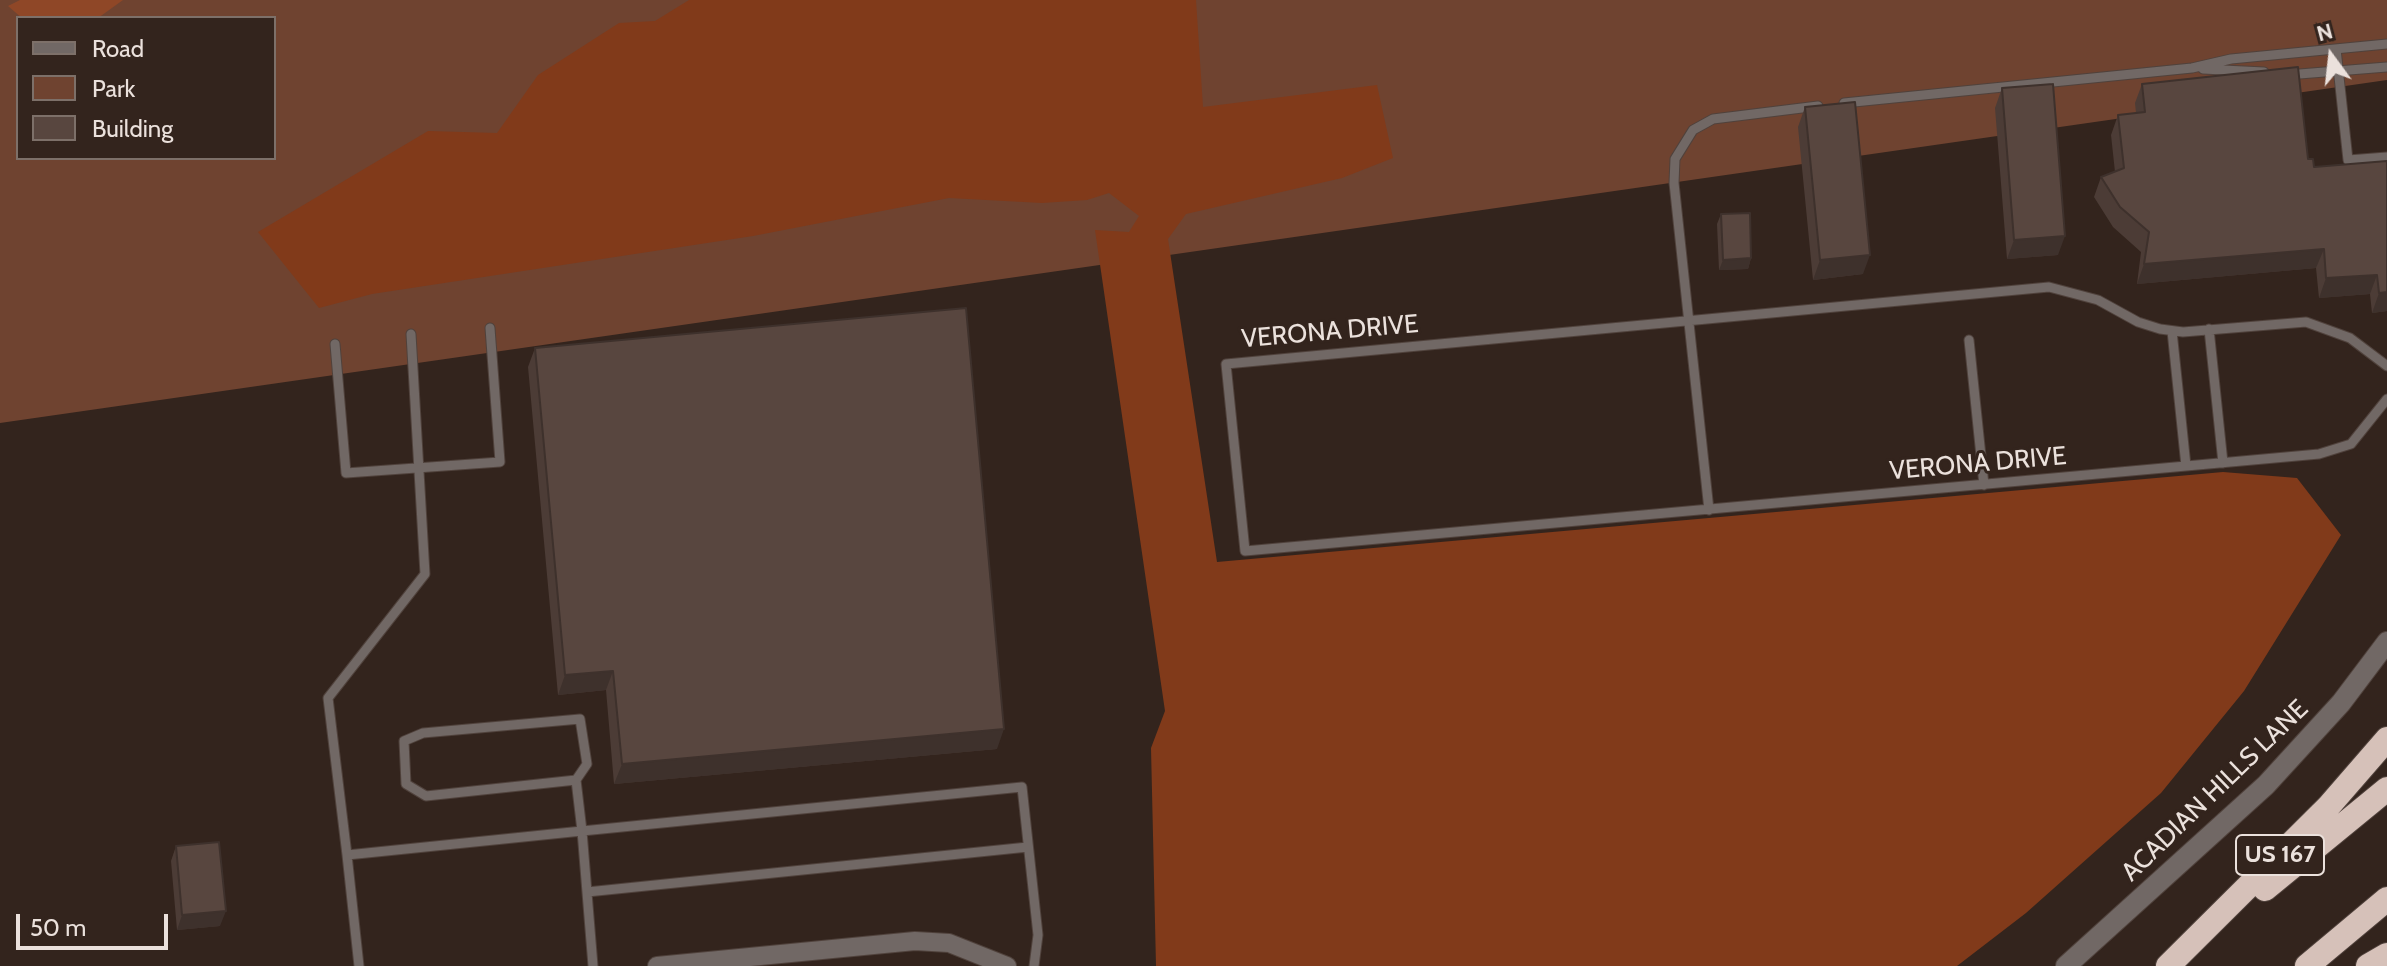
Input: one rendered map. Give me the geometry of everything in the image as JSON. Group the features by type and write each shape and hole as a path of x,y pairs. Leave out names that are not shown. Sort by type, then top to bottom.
{"highway":[{"name":"US 167","path":"2169,966 2328,807 2387,739"},
{"path":"2169,966 2387,789"},
{"path":"2307,966 2387,899"},
{"path":"2368,966 2387,955"}],"street":[{"name":"ACADIAN HILLS LANE","path":"2066,966 2266,785 2341,703 2387,642"},
{"path":"657,966 915,941 949,943 1007,966"}],"lane":[{"path":"1709,510 1674,170 1685,138 1703,124 1735,115 2192,68 2231,59 2387,44"},
{"path":"2336,49 2348,160 2387,157"},
{"path":"2192,68 2291,76 2387,67"},
{"name":"VERONA DRIVE","path":"2387,366 2350,338 2306,322 2172,331 2138,322 2074,291 2049,287 1226,364 1245,551 2338,450 2361,435 2387,399"},
{"path":"335,344 346,473 500,462 490,328"},
{"path":"2209,329 2223,463"},
{"path":"2172,331 2186,466"},
{"path":"359,966 328,698 425,574 411,334"},
{"path":"1969,340 1984,485"},
{"path":"576,780 426,796 406,784 404,741 423,733 580,719 587,764 576,780 593,966"},
{"path":"347,855 1022,787 1038,935 1034,966"},
{"path":"587,892 1028,847"}],"green space":[{"path":"0,0 2387,0 2387,80 0,423"}],"shaded area":[{"path":"20,0 123,0 101,16 20,16 8,6"},
{"path":"689,0 1196,0 1203,107 1377,85 1393,158 1342,178 1186,214 1168,239 1217,562 2223,472 2297,478 2341,535 2244,691 2161,793 2026,913 1957,966 1156,966 1151,748 1165,711 1095,230 1129,232 1139,216 1109,193 1087,200 1042,203 949,198 753,236 372,294 319,308 258,232 428,131 497,133 538,75 619,23 655,21"}],"building":[{"path":"2298,67 2308,159 2313,159 2314,167 2387,161 2387,292 2379,293 2377,275 2326,278 2324,249 2144,264 2149,232 2120,207 2101,177 2124,168 2118,115 2145,112 2142,84"},
{"path":"2053,84 2065,236 2014,240 2002,88"},
{"path":"1855,102 1870,255 1820,260 1805,107"},
{"path":"1750,213 1751,258 1723,260 1721,214"},
{"path":"966,308 1004,729 622,764 613,671 565,675 535,348"},
{"path":"219,842 226,911 182,915 176,846"}]}
